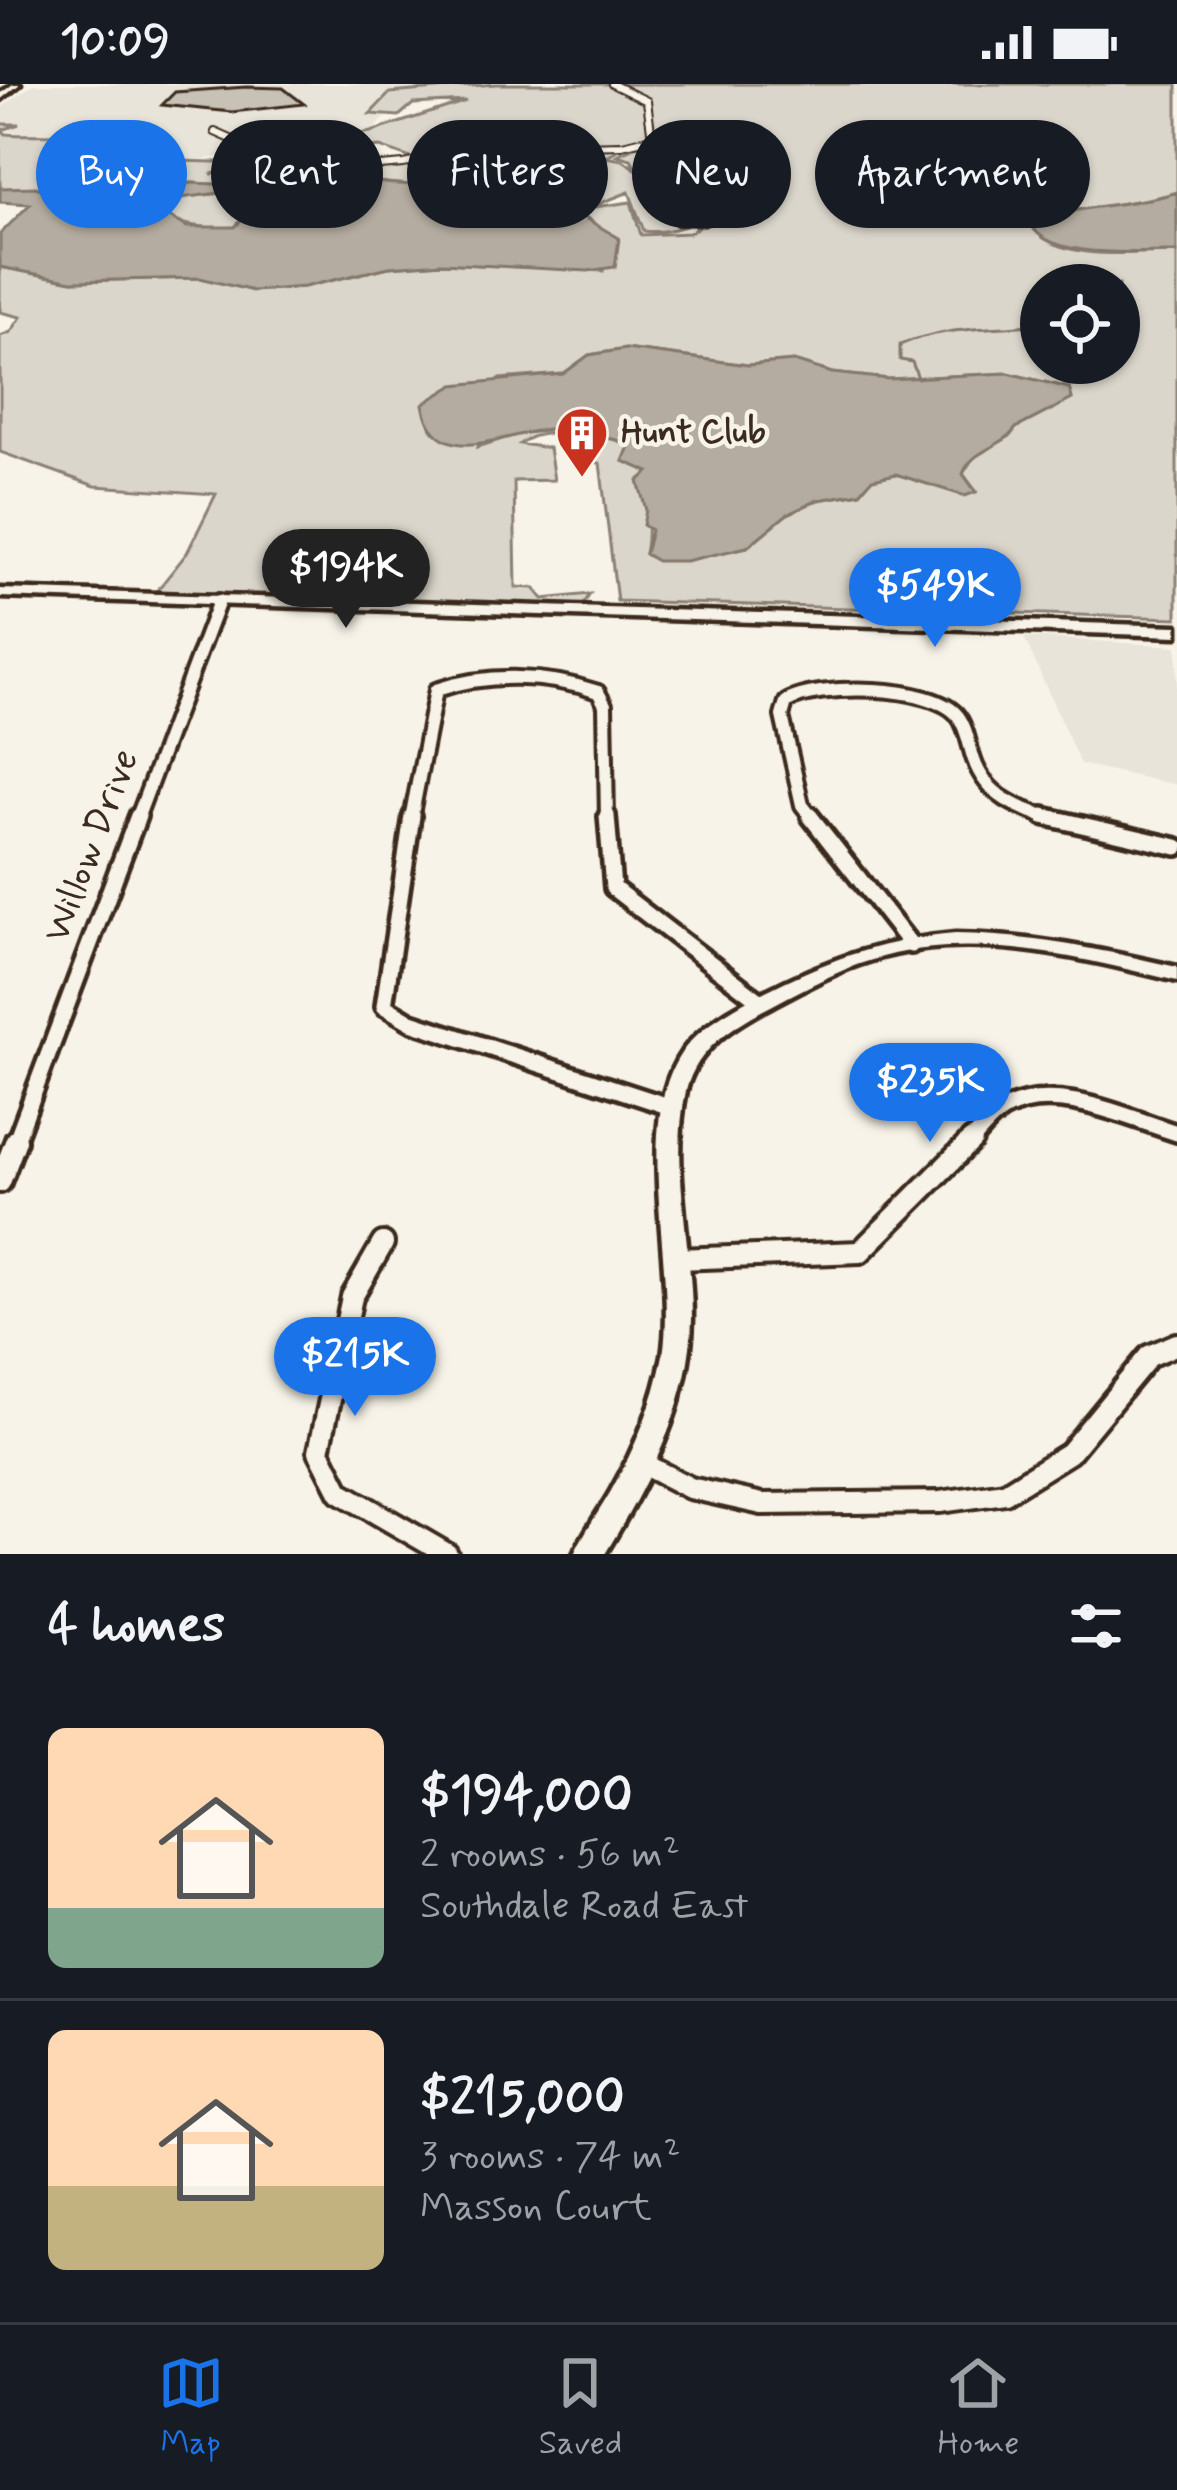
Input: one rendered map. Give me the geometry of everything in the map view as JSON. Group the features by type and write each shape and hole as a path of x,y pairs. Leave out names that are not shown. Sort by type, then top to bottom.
{"main road":[{"path":"0,98 17,84"},
{"path":"0,593 1177,632"},
{"path":"589,1554 641,1463 662,1409 680,1324 674,1108 681,1072 714,1032 761,1002 877,951 911,945 997,941 1070,948 1177,974"}],"street":[{"path":"612,84 647,101 650,120"},
{"path":"383,166 469,149 632,143"},
{"path":"753,195 710,221 692,225 678,220 670,201 681,196 753,195"},
{"name":"Willow Drive","path":"0,1182 219,601"},
{"path":"674,1108 411,1022 385,1006 416,784 436,690 470,680 569,682 598,692 604,705 608,867 613,888 761,1002"},
{"path":"911,945 802,805 782,716 786,702 799,694 912,694 939,700 957,713 978,776 996,795 1032,813 1177,847"},
{"path":"677,1259 860,1252 1001,1111 1019,1102 1063,1101 1177,1133"},
{"path":"383,1243 352,1297 320,1451 340,1492 447,1554"},
{"path":"641,1463 690,1488 762,1504 940,1502 1005,1492 1070,1453 1149,1356 1177,1344"}],"shaded area":[{"path":"33,84 495,84 422,88 372,114 387,116 383,120 211,120 211,158 187,162 187,120 36,120 36,136 0,130 18,124 0,124 0,109"},
{"path":"495,84 1177,84 1177,192 1090,208 1090,120 815,120 815,228 1034,228 1047,240 1081,251 1177,252 1177,618 617,601 600,463 581,461 587,441 552,434 520,444 549,448 554,480 514,481 516,587 534,588 543,599 590,594 583,605 155,593 187,553 216,494 95,486 0,452 0,336 11,332 21,317 0,312 0,267 72,281 200,278 253,291 304,287 389,267 442,263 603,271 594,228 608,228 608,205 631,202 632,228 639,228 641,235 689,233 697,228 791,228 791,120 632,120 632,143 608,144 608,120 408,120 466,101 413,104 399,116 370,114 390,93","holes":["1020,264 1140,264 1140,384 1053,384 1069,388 1072,399 1016,428 973,458 963,474 976,491 965,496 896,474 872,479 860,493 818,500 786,515 747,547 716,553 645,553 650,472 631,444 569,428 518,434 478,447 499,379 563,374 589,355 625,349 748,365 793,361 832,373 889,379 1020,376"]},
{"path":"407,120 407,157 383,148 383,128"},
{"path":"0,124 19,124 2,130 36,135 36,193 0,188"},
{"path":"608,158 632,166 632,200 629,192 608,200"},
{"path":"187,161 211,162 211,184 187,184"},
{"path":"407,165 407,185 383,182 383,167"},
{"path":"383,182 407,184 407,228 602,228 619,238 615,267 588,271 442,263 389,267 304,287 253,291 200,278 72,281 0,267 0,234 30,204 0,202 0,188 36,187 36,228 383,228"},
{"path":"187,184 211,184 211,194 187,197"},
{"path":"1177,192 1177,252 1080,250 1045,239 1034,229 1090,228 1090,209"},
{"path":"211,194 211,227 187,224 187,197"},
{"path":"626,349 748,365 794,361 832,373 889,379 1008,373 1020,376 1020,384 1069,388 1072,399 1016,428 973,459 963,474 976,492 965,496 896,474 872,479 860,493 818,500 786,515 747,547 686,561 657,561 645,554 651,530 643,525 646,510 638,481 649,472 623,461 630,444 556,429 456,443 441,438 430,425 423,404 454,385 563,374 589,355"},
{"path":"1024,637 1177,646 1177,785 1080,764"}],"building":[{"path":"283,88 304,104 232,112 162,105 175,92"}],"waterway":[{"path":"918,378 912,362 900,360 900,345 950,332 1020,326"}],"place":[{"name":"Hunt Club","path":"582,479"}]}
